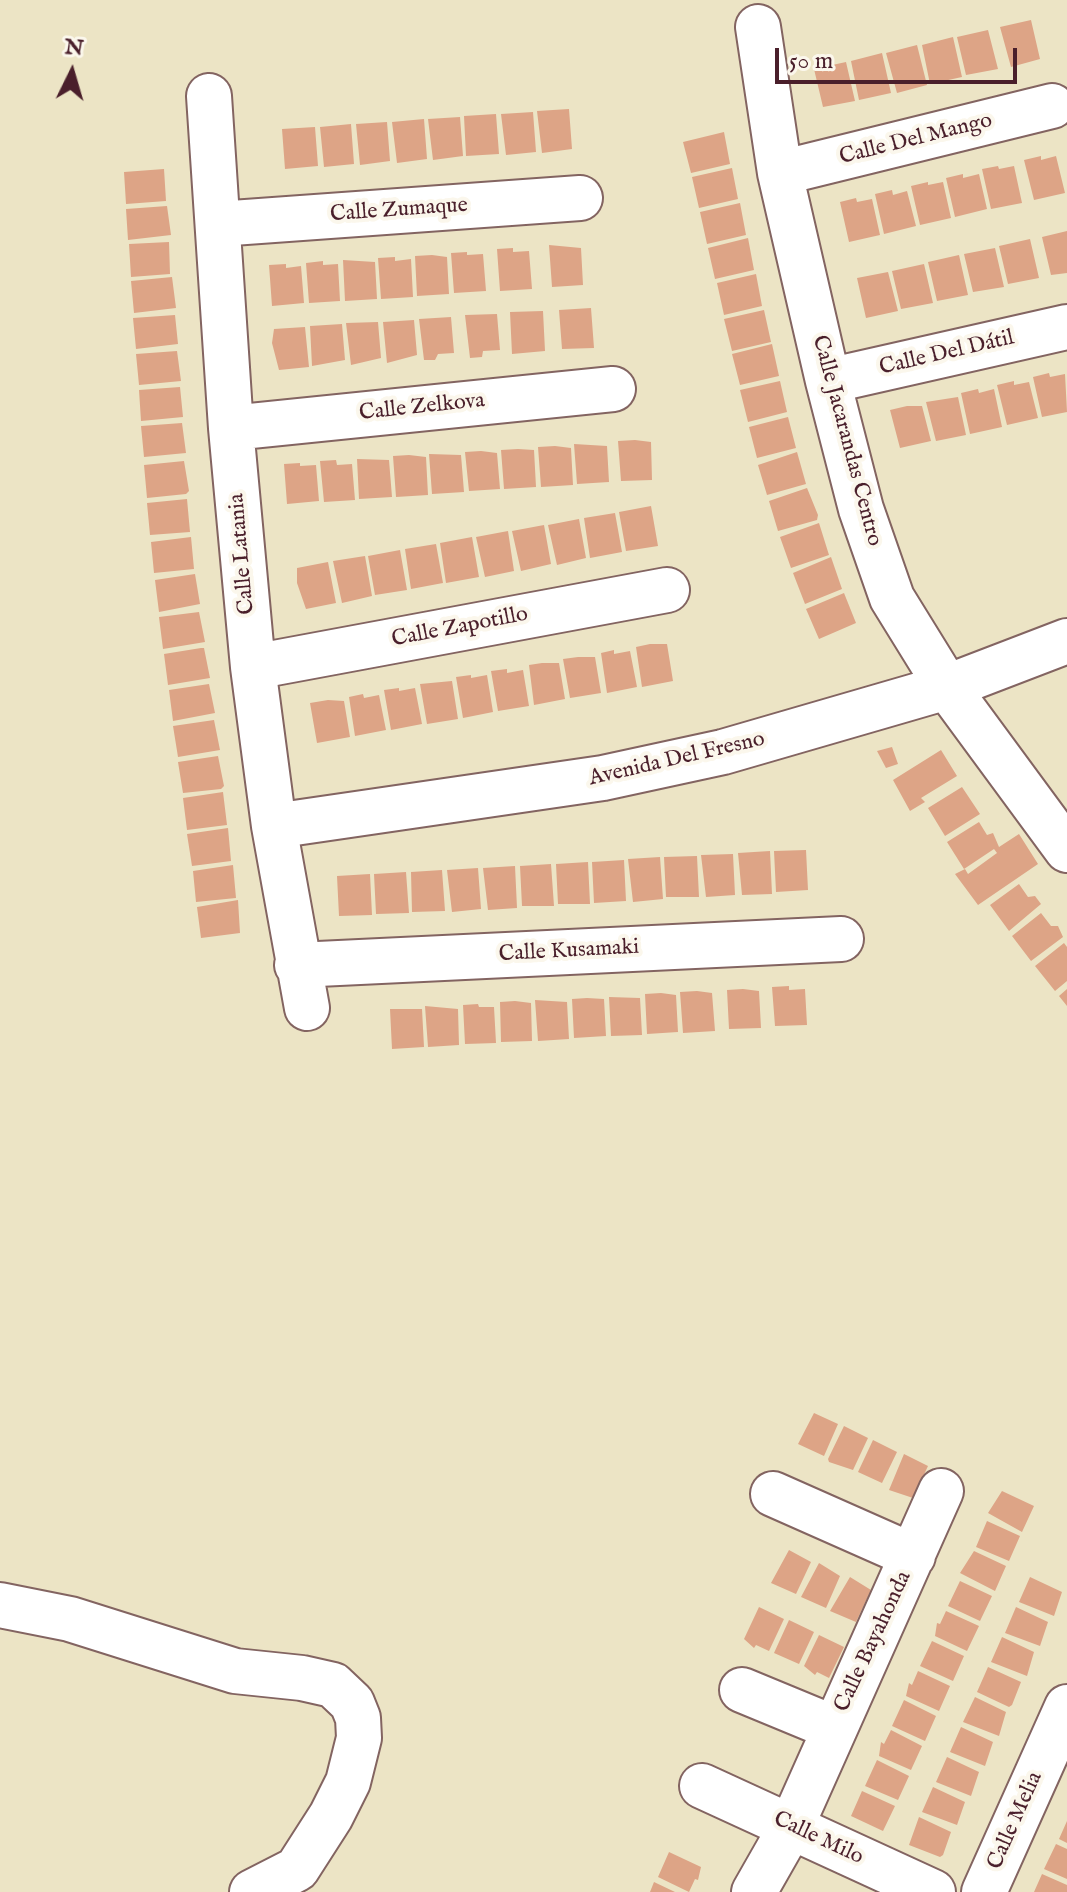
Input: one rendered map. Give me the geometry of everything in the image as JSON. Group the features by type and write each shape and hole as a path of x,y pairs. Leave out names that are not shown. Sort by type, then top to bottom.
{"street":[{"name":"Calle Jacarandas Centro","path":"758,27 780,173 828,381 861,509 892,598 947,687 1067,850"},
{"name":"Calle Latania","path":"209,96 231,428 253,667 274,826 307,1008"},
{"name":"Calle Del Mango","path":"780,173 1052,106"},
{"name":"Calle Zumaque","path":"218,224 580,198"},
{"name":"Calle Del Dátil","path":"828,381 1067,327"},
{"name":"Calle Zelkova","path":"231,428 613,389"},
{"name":"Calle Zapotillo","path":"253,667 667,590"},
{"name":"Avenida Del Fresno","path":"274,826 603,778 723,752 947,687 1067,641"},
{"name":"Calle Kusamaki","path":"297,965 841,939"},
{"name":"Calle Bayahonda","path":"754,1892 791,1827 941,1491"},
{"name":"Calle Bayahonda","path":"773,1494 913,1556"},
{"path":"0,1605 70,1619 235,1671 302,1678 333,1685 352,1703 359,1738 348,1782 331,1816 297,1869 252,1892"},
{"name":"Calle Bayahonda","path":"742,1690 834,1728"},
{"name":"Calle Melia","path":"984,1892 1067,1707"},
{"name":"Calle Milo","path":"702,1786 933,1892"}],"building":[{"path":"1031,20 1040,59 1011,67 1000,27"},
{"path":"988,30 998,69 966,75 957,37"},
{"path":"953,37 962,77 930,84 922,45"},
{"path":"917,45 927,85 897,93 886,53"},
{"path":"882,53 891,93 859,100 851,61"},
{"path":"846,62 855,101 823,107 814,69"},
{"path":"569,109 572,149 542,153 537,111"},
{"path":"533,112 536,152 506,155 501,114"},
{"path":"496,114 499,154 466,156 464,116"},
{"path":"460,117 463,156 433,160 428,119"},
{"path":"424,119 427,159 397,163 392,122"},
{"path":"387,122 390,161 360,165 356,124"},
{"path":"351,124 354,164 324,167 320,127"},
{"path":"315,127 318,166 285,169 282,129"},
{"path":"724,132 730,164 691,173 683,142"},
{"path":"1041,156 1041,160 1056,156 1065,193 1034,200 1024,160"},
{"path":"998,166 999,169 1014,166 1022,203 991,209 982,169"},
{"path":"732,168 738,199 699,208 692,177"},
{"path":"164,169 166,201 126,204 124,172"},
{"path":"963,174 963,178 979,174 987,209 955,217 946,178"},
{"path":"928,182 928,185 943,182 951,218 920,225 911,186"},
{"path":"892,190 893,195 907,191 916,226 884,234 875,194"},
{"path":"856,198 857,202 872,199 880,235 849,242 840,202"},
{"path":"740,203 746,235 707,244 700,212"},
{"path":"167,206 171,235 128,240 126,209"},
{"path":"1067,231 1067,273 1051,275 1042,237"},
{"path":"748,238 754,270 715,279 708,248"},
{"path":"1030,239 1039,278 1008,284 999,246"},
{"path":"169,242 170,274 131,277 129,244"},
{"path":"549,245 581,248 583,285 552,287"},
{"path":"513,248 513,252 529,251 532,289 500,291 497,249"},
{"path":"995,248 1004,287 973,292 964,254"},
{"path":"467,252 467,255 483,254 486,291 454,293 451,253"},
{"path":"959,255 968,295 937,301 928,262"},
{"path":"415,256 447,257 449,294 417,296"},
{"path":"395,257 395,261 411,259 413,297 381,299 378,258"},
{"path":"343,260 375,262 377,299 345,301"},
{"path":"323,261 323,265 338,264 340,301 309,303 306,263"},
{"path":"286,264 286,268 301,266 304,303 272,306 269,265"},
{"path":"924,264 933,303 901,309 892,271"},
{"path":"888,272 898,311 866,318 857,278"},
{"path":"756,274 762,306 724,315 717,283"},
{"path":"172,277 176,308 134,313 131,281"},
{"path":"591,308 594,348 562,349 559,310"},
{"path":"764,310 771,342 732,351 724,319"},
{"path":"543,311 545,351 512,354 510,312"},
{"path":"497,314 500,350 483,351 482,357 470,358 465,315"},
{"path":"175,315 178,344 136,349 133,318"},
{"path":"451,317 454,353 438,354 435,360 424,360 419,319"},
{"path":"414,320 417,355 387,363 383,322"},
{"path":"378,322 381,358 351,365 346,323"},
{"path":"342,324 345,360 312,366 310,326"},
{"path":"305,327 309,367 279,370 272,343 274,329"},
{"path":"772,344 779,376 740,385 732,354"},
{"path":"177,351 181,381 139,385 136,354"},
{"path":"1049,373 1050,377 1065,374 1067,412 1042,417 1033,377"},
{"path":"780,381 787,412 748,422 740,390"},
{"path":"1014,381 1014,385 1029,382 1038,418 1007,425 997,385"},
{"path":"180,387 183,417 141,421 139,390"},
{"path":"978,389 979,393 994,389 1002,427 970,434 961,393"},
{"path":"958,397 966,435 936,441 926,402"},
{"path":"922,406 931,441 900,448 890,410"},
{"path":"788,417 796,448 757,458 749,427"},
{"path":"182,423 186,453 144,457 141,426"},
{"path":"618,441 651,442 652,480 621,481"},
{"path":"574,444 607,446 609,482 577,484"},
{"path":"538,447 571,448 573,485 541,487"},
{"path":"501,450 534,450 536,487 504,489"},
{"path":"465,452 497,453 500,489 469,491"},
{"path":"797,452 806,484 767,495 758,465"},
{"path":"429,454 461,455 464,492 432,494"},
{"path":"393,456 426,457 428,495 396,497"},
{"path":"357,459 389,460 392,497 359,499"},
{"path":"336,460 337,465 352,464 355,500 324,502 320,461"},
{"path":"184,461 189,491 186,494 147,498 144,465"},
{"path":"300,463 300,466 316,465 319,501 287,504 284,464"},
{"path":"807,488 818,515 817,520 778,531 769,501"},
{"path":"187,499 190,532 150,535 147,503"},
{"path":"651,506 658,546 626,551 619,512"},
{"path":"615,513 622,552 590,558 584,518"},
{"path":"579,519 586,558 557,565 548,525"},
{"path":"819,523 829,555 791,568 780,537"},
{"path":"544,525 551,564 521,571 512,531"},
{"path":"508,531 514,571 485,577 476,537"},
{"path":"191,537 194,569 154,573 151,542"},
{"path":"472,537 479,577 446,583 440,543"},
{"path":"436,544 443,583 411,589 405,549"},
{"path":"400,550 407,590 375,595 368,556"},
{"path":"365,556 372,596 342,603 333,561"},
{"path":"831,557 842,589 805,604 793,573"},
{"path":"328,562 336,603 306,609 297,583 297,568"},
{"path":"195,574 200,604 159,612 155,580"},
{"path":"844,593 856,623 819,639 806,609"},
{"path":"199,612 205,642 163,649 159,617"},
{"path":"667,644 673,681 642,687 636,647"},
{"path":"204,648 210,678 168,685 164,654"},
{"path":"614,650 614,654 630,651 637,687 607,693 601,653"},
{"path":"595,657 601,693 570,698 563,659"},
{"path":"559,663 565,699 534,705 529,665"},
{"path":"507,669 507,673 523,670 529,706 498,711 491,671"},
{"path":"471,675 471,678 487,675 493,712 463,718 456,677"},
{"path":"452,681 458,719 427,724 420,684"},
{"path":"209,684 215,713 173,721 169,690"},
{"path":"399,688 399,691 415,688 422,724 391,730 384,690"},
{"path":"363,694 364,698 379,695 386,730 355,736 349,697"},
{"path":"344,701 350,737 317,743 310,703"},
{"path":"214,720 220,750 178,757 173,726"},
{"path":"892,747 898,764 886,768 877,751"},
{"path":"941,750 957,776 921,798 925,802 910,811 893,780"},
{"path":"218,756 224,786 221,789 183,793 178,762"},
{"path":"962,787 980,814 945,836 928,808"},
{"path":"223,792 227,825 187,830 183,798"},
{"path":"979,822 987,835 993,833 999,847 1019,834 1038,864 978,905 955,874 965,869 968,874 997,853 994,849 964,869 947,842"},
{"path":"228,828 231,861 192,866 187,834"},
{"path":"806,850 808,890 776,892 774,851"},
{"path":"770,851 772,894 742,895 738,853"},
{"path":"733,854 735,895 706,897 701,855"},
{"path":"697,856 699,897 666,897 664,857"},
{"path":"660,857 663,899 633,902 628,859"},
{"path":"624,860 626,901 594,903 592,862"},
{"path":"588,862 590,904 558,904 556,864"},
{"path":"551,864 554,906 522,906 520,866"},
{"path":"233,865 236,898 196,902 193,871"},
{"path":"515,866 517,908 488,910 483,868"},
{"path":"478,868 481,909 452,912 447,870"},
{"path":"442,870 445,911 412,912 411,872"},
{"path":"406,872 409,913 376,914 374,874"},
{"path":"370,874 372,915 339,916 337,876"},
{"path":"1019,884 1028,897 1035,896 1041,904 1009,931 990,905"},
{"path":"238,900 240,933 201,938 197,907"},
{"path":"1041,913 1051,926 1058,926 1063,937 1031,961 1012,936"},
{"path":"1064,943 1067,947 1067,981 1055,991 1035,966"},
{"path":"789,986 789,990 805,989 807,1025 775,1026 772,987"},
{"path":"1067,989 1067,1006 1059,996"},
{"path":"727,990 759,991 761,1028 729,1029"},
{"path":"680,992 712,993 715,1031 683,1033"},
{"path":"645,994 676,995 678,1032 647,1034"},
{"path":"609,997 640,998 642,1035 611,1036"},
{"path":"572,999 604,999 606,1036 574,1038"},
{"path":"535,1000 567,1002 569,1039 538,1041"},
{"path":"500,1002 531,1003 532,1041 501,1042"},
{"path":"478,1004 479,1007 494,1007 496,1043 465,1044 463,1005"},
{"path":"425,1006 458,1009 459,1045 428,1047"},
{"path":"390,1009 422,1009 424,1047 392,1049"},
{"path":"814,1413 838,1424 824,1456 798,1444"},
{"path":"844,1426 868,1438 853,1470 828,1459"},
{"path":"873,1440 897,1452 882,1483 858,1472"},
{"path":"904,1454 928,1466 913,1498 889,1490"},
{"path":"1002,1491 1034,1506 1022,1532 988,1513"},
{"path":"987,1521 1020,1536 1009,1561 976,1547"},
{"path":"789,1550 811,1562 796,1594 771,1583"},
{"path":"974,1551 1006,1566 995,1591 960,1573"},
{"path":"819,1563 840,1576 826,1608 801,1597"},
{"path":"850,1577 871,1590 856,1622 830,1611"},
{"path":"1030,1577 1062,1592 1054,1616 1019,1602"},
{"path":"960,1581 992,1596 980,1621 948,1606"},
{"path":"759,1607 784,1619 769,1651 756,1645 754,1648 744,1639"},
{"path":"1016,1607 1048,1622 1040,1646 1005,1633"},
{"path":"946,1611 979,1626 967,1651 935,1636 937,1623 940,1624"},
{"path":"789,1620 814,1632 799,1664 774,1653"},
{"path":"819,1635 844,1647 829,1678 817,1672 815,1675 804,1666"},
{"path":"1002,1637 1034,1652 1027,1676 991,1662"},
{"path":"932,1641 964,1656 953,1681 920,1666"},
{"path":"988,1667 1021,1682 1009,1707 977,1692"},
{"path":"918,1671 950,1686 939,1711 906,1696 909,1683 912,1685"},
{"path":"975,1697 1006,1712 999,1736 963,1722"},
{"path":"904,1700 936,1716 925,1741 892,1726"},
{"path":"961,1727 993,1742 985,1766 950,1752"},
{"path":"891,1730 922,1746 911,1770 879,1756 881,1742 884,1744"},
{"path":"947,1757 979,1772 971,1796 936,1782"},
{"path":"877,1760 909,1776 898,1800 865,1786"},
{"path":"933,1787 965,1802 957,1825 922,1812"},
{"path":"862,1791 895,1806 883,1831 851,1816"},
{"path":"919,1817 951,1832 940,1857 909,1845"},
{"path":"1067,1821 1067,1843 1059,1839"},
{"path":"1056,1844 1067,1849 1067,1879 1044,1869"},
{"path":"669,1852 701,1867 698,1880 695,1879 689,1892 658,1877"},
{"path":"1042,1874 1067,1885 1067,1892 1034,1892"},
{"path":"654,1882 675,1892 650,1892"}]}
